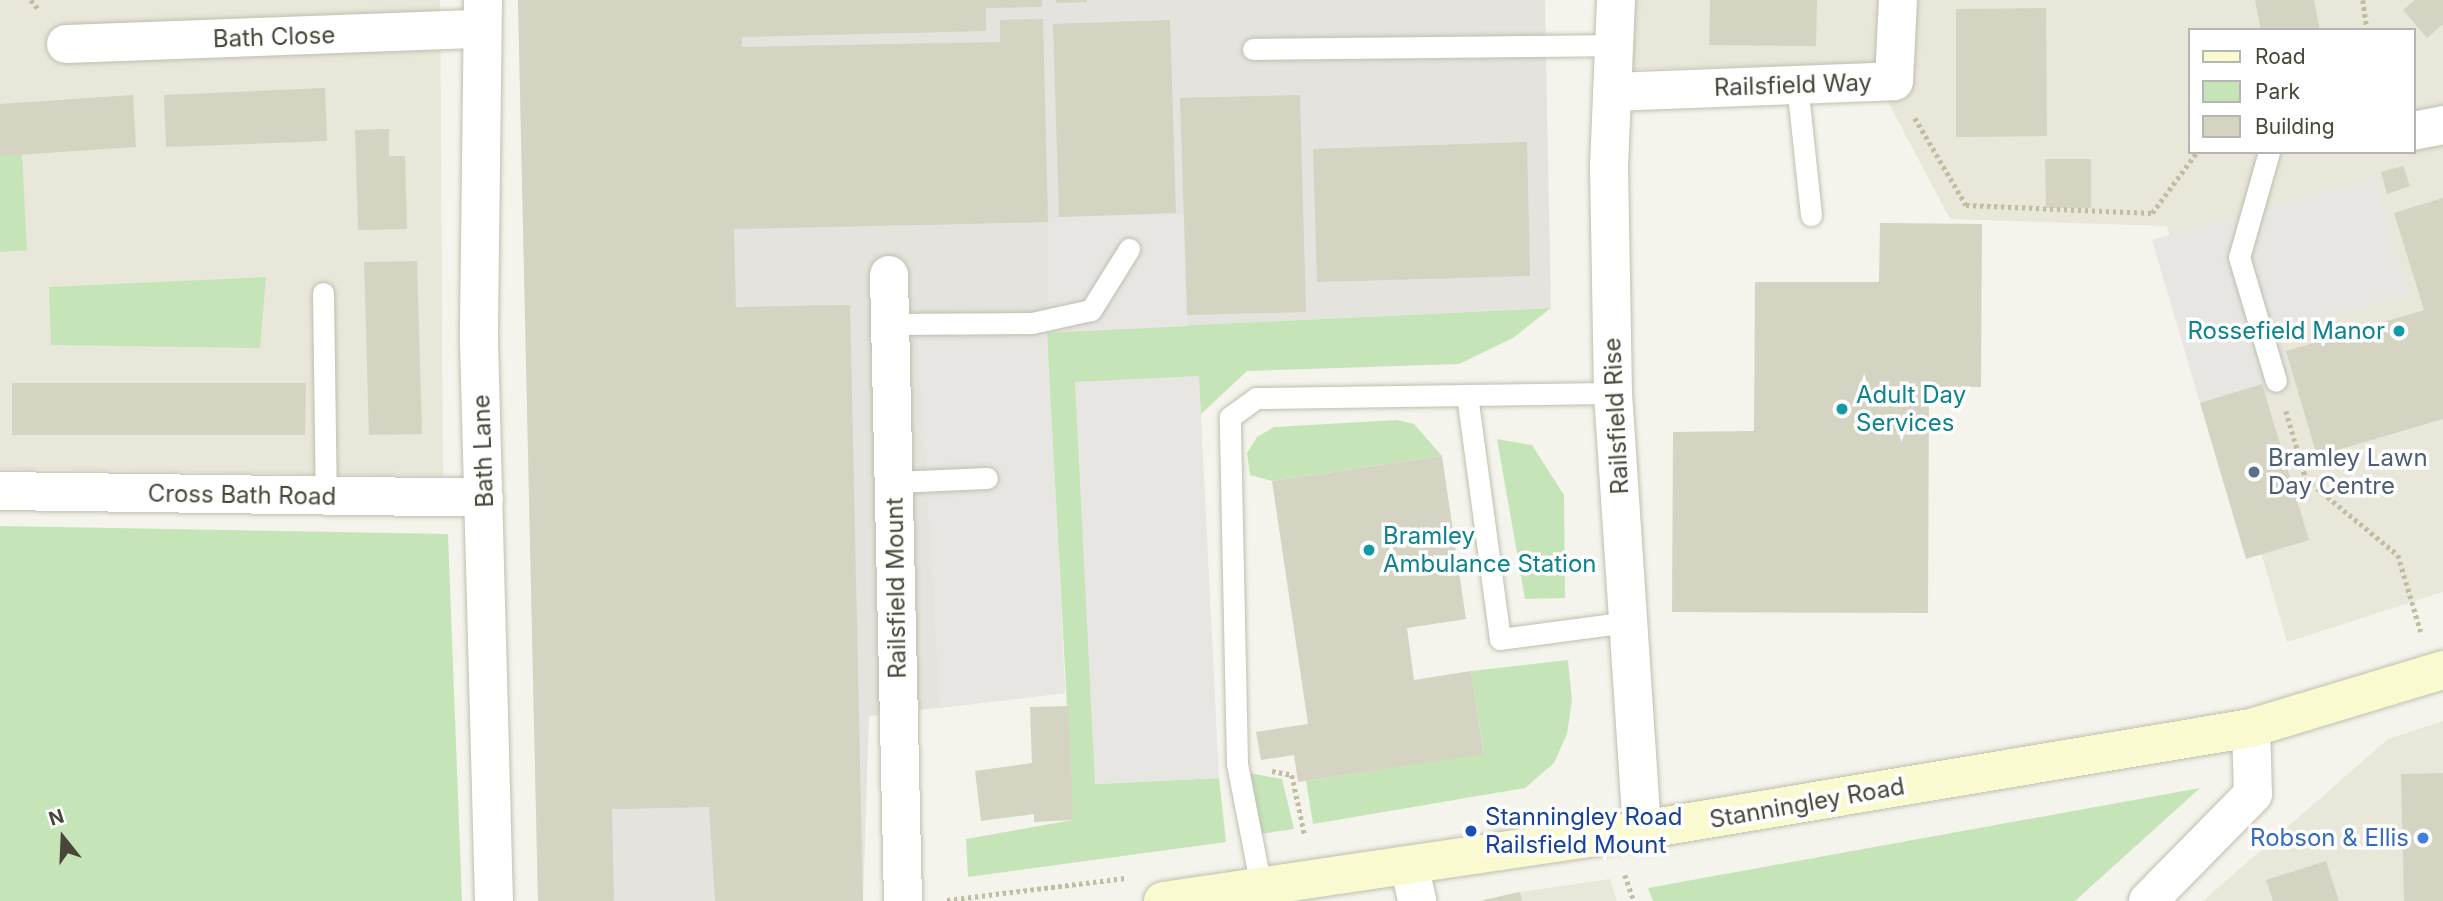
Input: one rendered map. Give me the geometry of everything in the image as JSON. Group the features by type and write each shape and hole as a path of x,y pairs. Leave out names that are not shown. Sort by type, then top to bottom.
{"street":[{"name":"Railsfield Rise","path":"1616,0 1612,92 1613,393 1642,830"},
{"name":"Railsfield Way","path":"1612,92 1894,81 1898,0"},
{"name":"Bath Close","path":"66,44 483,15"},
{"name":"Bath Lane","path":"483,15 479,341 494,901"},
{"path":"2415,131 2443,125"},
{"name":"Railsfield Mount","path":"889,275 903,901"},
{"name":"Cross Bath Road","path":"0,491 484,498"},
{"name":"Stanningley Road","path":"1163,901 1268,891 1413,883 1642,830 2251,728 2439,672"},
{"path":"2148,901 2253,794 2251,728"}],"lane":[{"path":"1253,49 1614,45"},
{"path":"1797,84 1811,215"},
{"path":"2268,154 2239,257 2276,381"},
{"path":"891,324 1032,323 1091,310 1129,249"},
{"path":"323,293 326,496"},
{"path":"1268,891 1237,764 1230,416 1256,398 1613,393"},
{"path":"1467,395 1500,639 1629,622"},
{"path":"894,482 987,478"}],"path":[{"path":"2363,0 2367,28"},
{"path":"1894,81 1966,205 2152,213 2196,154"},
{"path":"2276,381 2306,479 2398,555 2439,672"},
{"path":"1237,764 1292,775 1306,841"}],"shaded area":[{"path":"0,0 440,0 443,476 0,469"},
{"path":"518,0 1545,0 1551,308 1048,332 1065,693 869,716 863,901 538,901"},
{"path":"1598,0 2443,0 2443,592 2287,642 2167,226 1950,219 1868,64 1634,69"},
{"path":"2374,177 2407,294 2277,331 2293,375 2200,403 2152,240"},
{"path":"1184,214 1188,326 1047,333 1065,693 940,708 917,332 1047,332 1048,222 1059,217"},
{"path":"1199,376 1219,778 1095,784 1075,382"},
{"path":"2443,721 2443,901 2203,901 2388,739"},
{"path":"1610,879 1617,901 1478,901 1520,892"}],"green space":[{"path":"22,154 27,250 0,252 0,156"},
{"path":"266,277 260,348 51,345 49,287"},
{"path":"1551,308 1513,338 1459,364 1247,371 1201,414 1198,376 1096,784 1219,778 1226,842 968,877 966,839 1073,820 1047,332"},
{"path":"1397,420 1414,424 1442,456 1272,481 1250,475 1247,453 1257,437 1274,427"},
{"path":"1497,439 1532,445 1564,495 1565,598 1525,599"},
{"path":"0,526 448,534 462,901 0,901"},
{"path":"1568,660 1572,701 1567,734 1554,763 1525,788 1313,824 1306,781 1484,753 1471,671"},
{"path":"1249,773 1282,779 1294,829 1260,834"},
{"path":"2200,788 2075,901 1653,901 1648,888"}],"building":[{"path":"518,0 1042,0 1042,7 986,8 986,31 742,37 742,47 1000,42 1000,20 1043,19 1048,222 734,229 736,307 850,305 863,901 715,901 709,807 612,809 614,901 538,901"},
{"path":"1056,0 1087,0 1087,2 1056,3"},
{"path":"1710,0 1817,0 1816,46 1709,45"},
{"path":"2255,0 2314,0 2320,28 2261,28"},
{"path":"2415,0 2443,0 2443,24 2427,38 2403,10"},
{"path":"2046,8 2047,136 1956,137 1956,9"},
{"path":"1170,20 1176,213 1059,217 1053,24"},
{"path":"325,88 327,141 166,147 164,95"},
{"path":"133,95 136,147 0,156 0,104"},
{"path":"1300,95 1306,312 1187,315 1180,98"},
{"path":"389,129 389,156 405,156 407,229 358,230 355,130"},
{"path":"1527,142 1530,276 1317,282 1313,149"},
{"path":"2045,159 2091,159 2091,208 2046,208"},
{"path":"2403,166 2410,186 2387,194 2381,172"},
{"name":"Rossefield Manor","path":"2443,198 2443,419 2317,456 2286,351 2424,310 2394,213"},
{"name":"Adult Day Services","path":"1880,223 1982,224 1981,387 1929,387 1928,613 1672,612 1673,432 1754,431 1755,282 1879,282"},
{"path":"417,261 422,434 369,435 364,262"},
{"path":"12,383 306,383 305,435 12,435"},
{"name":"Bramley Lawn Day Centre","path":"2262,384 2309,540 2246,559 2200,403"},
{"name":"Bramley Ambulance Station","path":"1442,456 1466,619 1407,628 1414,680 1471,671 1484,754 1298,782 1294,755 1261,760 1256,732 1308,724 1272,481"},
{"path":"1069,706 1073,820 1034,822 1034,814 981,821 975,771 1032,763 1030,707"},
{"name":"Robson & Ellis","path":"2443,773 2443,901 2404,901 2401,774"},
{"path":"2326,861 2339,901 2273,901 2266,880"},
{"path":"1520,892 1522,901 1484,901 1484,900"}],"place":[{"name":"Rossefield Manor","path":"2399,331"},
{"name":"Adult Day Services","path":"1842,409"},
{"name":"Bramley Lawn Day Centre","path":"2254,472"},
{"name":"Bramley Ambulance Station","path":"1369,550"},
{"name":"Stanningley Road Railsfield Mount","path":"1471,831"},
{"name":"Robson & Ellis","path":"2423,838"}]}
